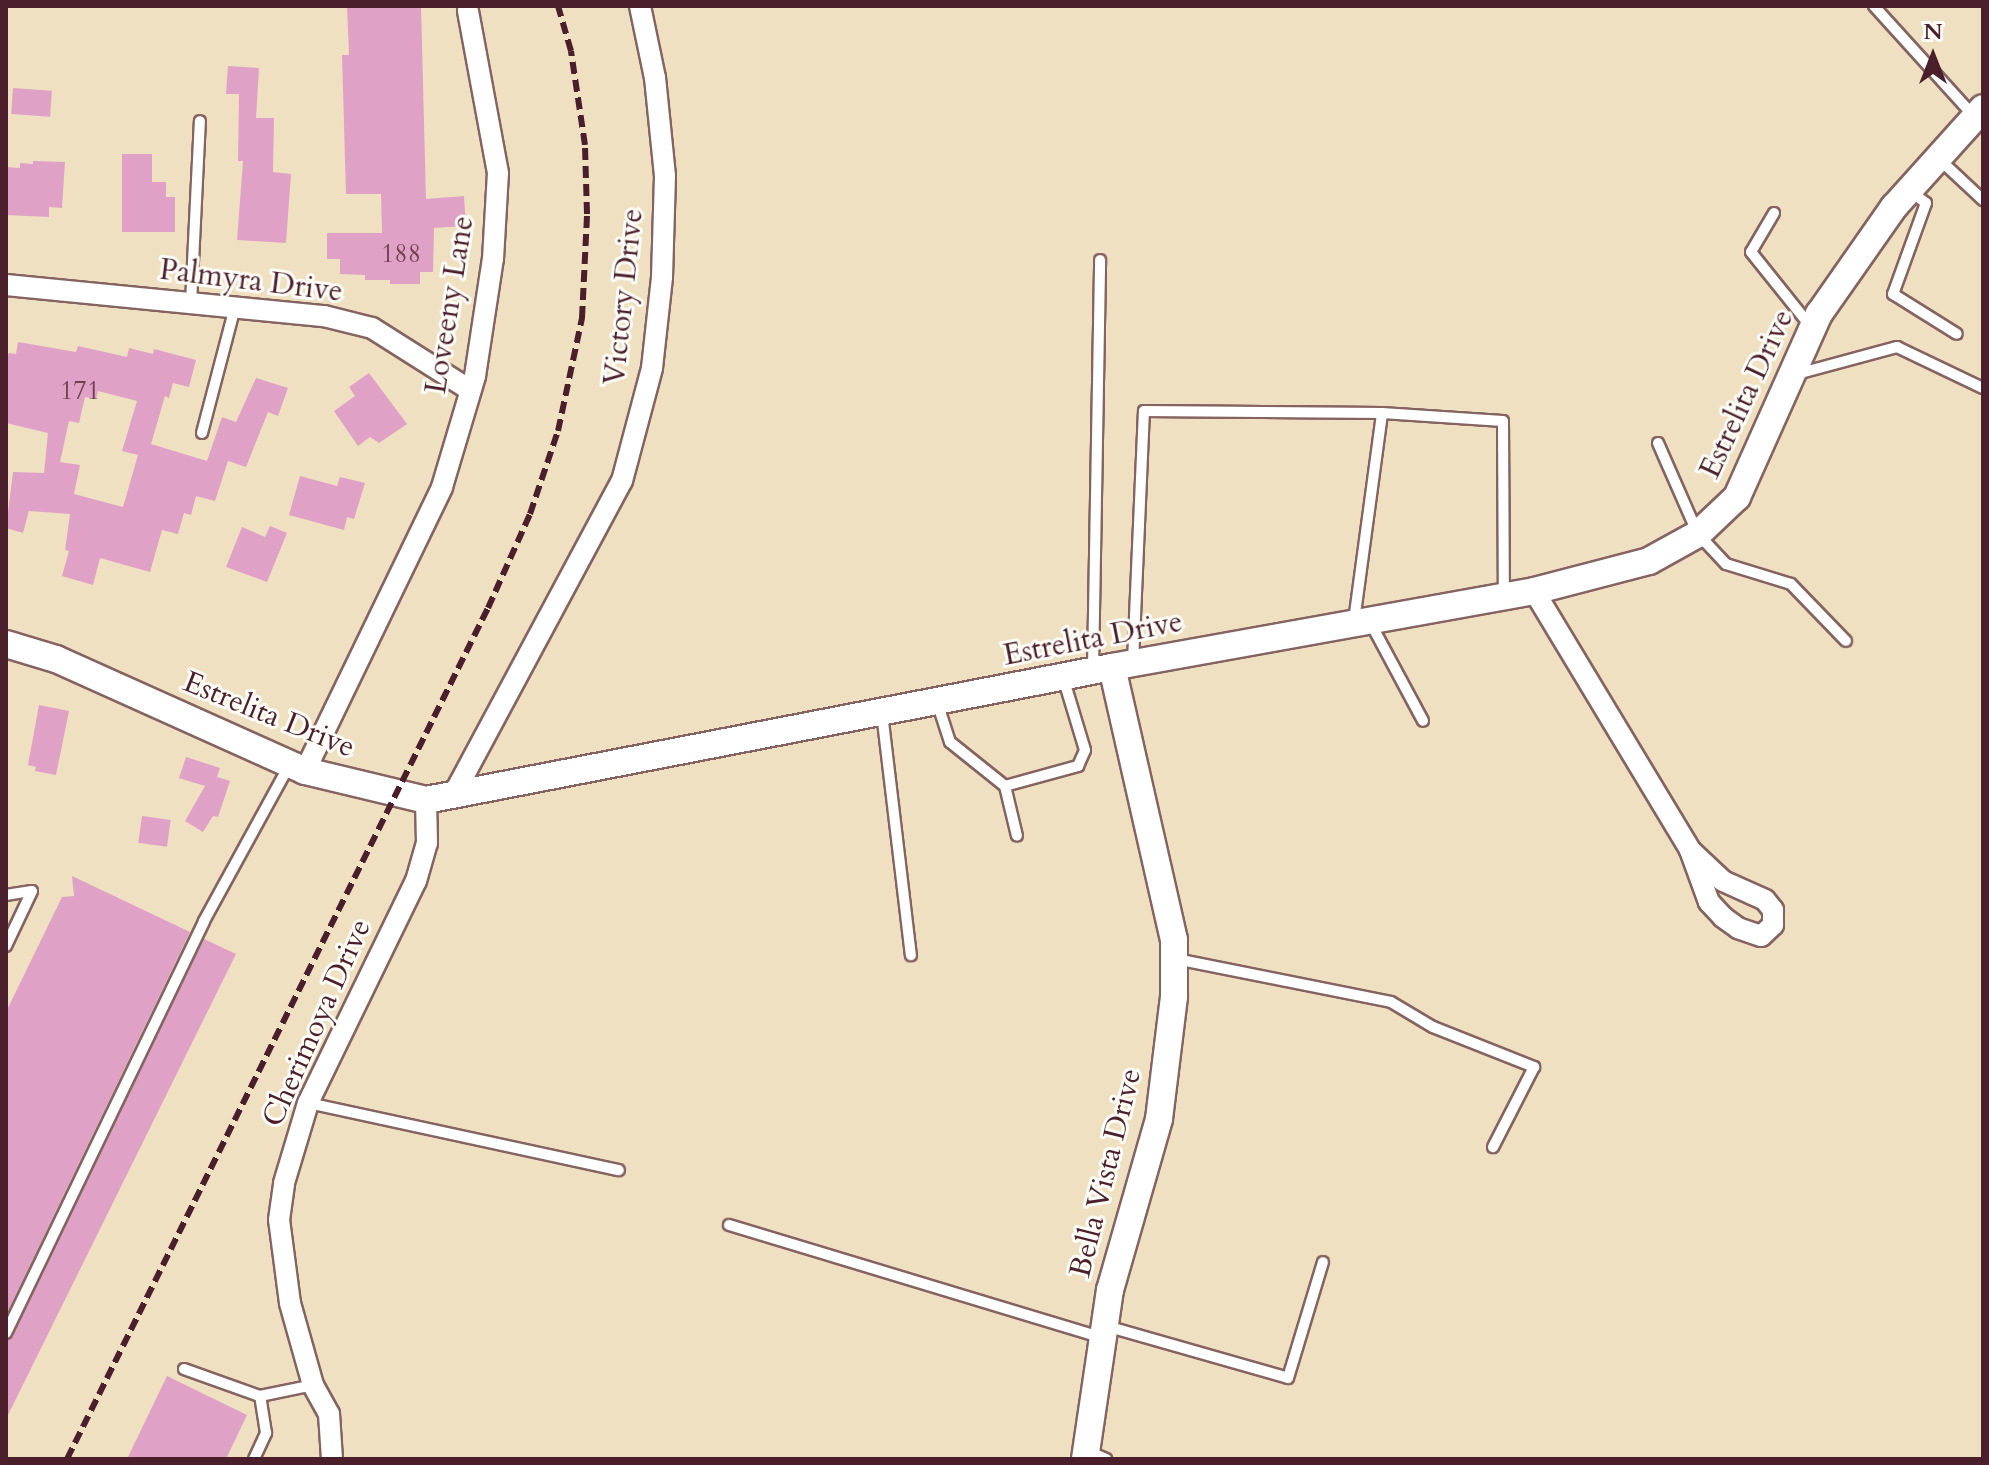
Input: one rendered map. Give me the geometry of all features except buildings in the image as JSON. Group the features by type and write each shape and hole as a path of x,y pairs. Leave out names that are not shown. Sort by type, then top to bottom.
{"street":[{"name":"Victory Drive","path":"455,792 622,481 652,368 662,277 665,176 655,78 640,6"},
{"name":"Loveeny Lane","path":"297,767 442,487 470,390 493,259 498,173 468,11"},
{"name":"Estrelita Drive","path":"6,644 56,659 297,767 426,800 1113,667 1534,591 1649,561 1698,534 1737,497 1827,302 1908,190 1979,112"},
{"name":"Palmyra Drive","path":"6,285 324,316 372,328 470,390"},
{"path":"1534,591 1690,850 1709,902 1738,928 1761,936 1773,925 1773,910 1765,900 1723,881 1690,850"},
{"name":"Bella Vista Drive","path":"1092,1456 1110,1290 1159,1119 1174,996 1174,940 1113,667"},
{"name":"Cherimoya Drive","path":"332,1459 329,1414 313,1385 290,1303 279,1220 290,1158 308,1103 416,881 427,843 426,800"}],"lane":[{"path":"1874,6 1979,112"},
{"path":"191,303 200,121"},
{"path":"1937,157 1983,200"},
{"path":"1908,190 1926,203 1893,294 1957,334"},
{"path":"1774,213 1751,252 1812,329"},
{"path":"1100,260 1113,667"},
{"path":"202,433 235,307"},
{"path":"1792,376 1897,347 1983,388"},
{"path":"1113,667 1144,411 1382,413 1503,421 1504,596"},
{"path":"1382,413 1361,622 1423,721"},
{"path":"1658,443 1698,534 1726,564 1791,584 1846,641"},
{"path":"1005,786 1078,766 1085,750 1063,677"},
{"path":"937,702 950,742 1005,786 1017,836"},
{"path":"882,713 911,955"},
{"path":"6,1333 204,921 297,767"},
{"path":"6,895 32,891 6,946"},
{"path":"1174,958 1391,1002 1433,1027 1534,1067 1493,1147"},
{"path":"308,1103 619,1170"},
{"path":"729,1225 1104,1331 1288,1378 1323,1262"},
{"path":"184,1369 260,1396 313,1385"},
{"path":"254,1459 266,1433 260,1396"}],"railway":[{"path":"67,1459 488,608 530,514 558,431 582,318 587,214 585,145 571,51 558,6"}]}
